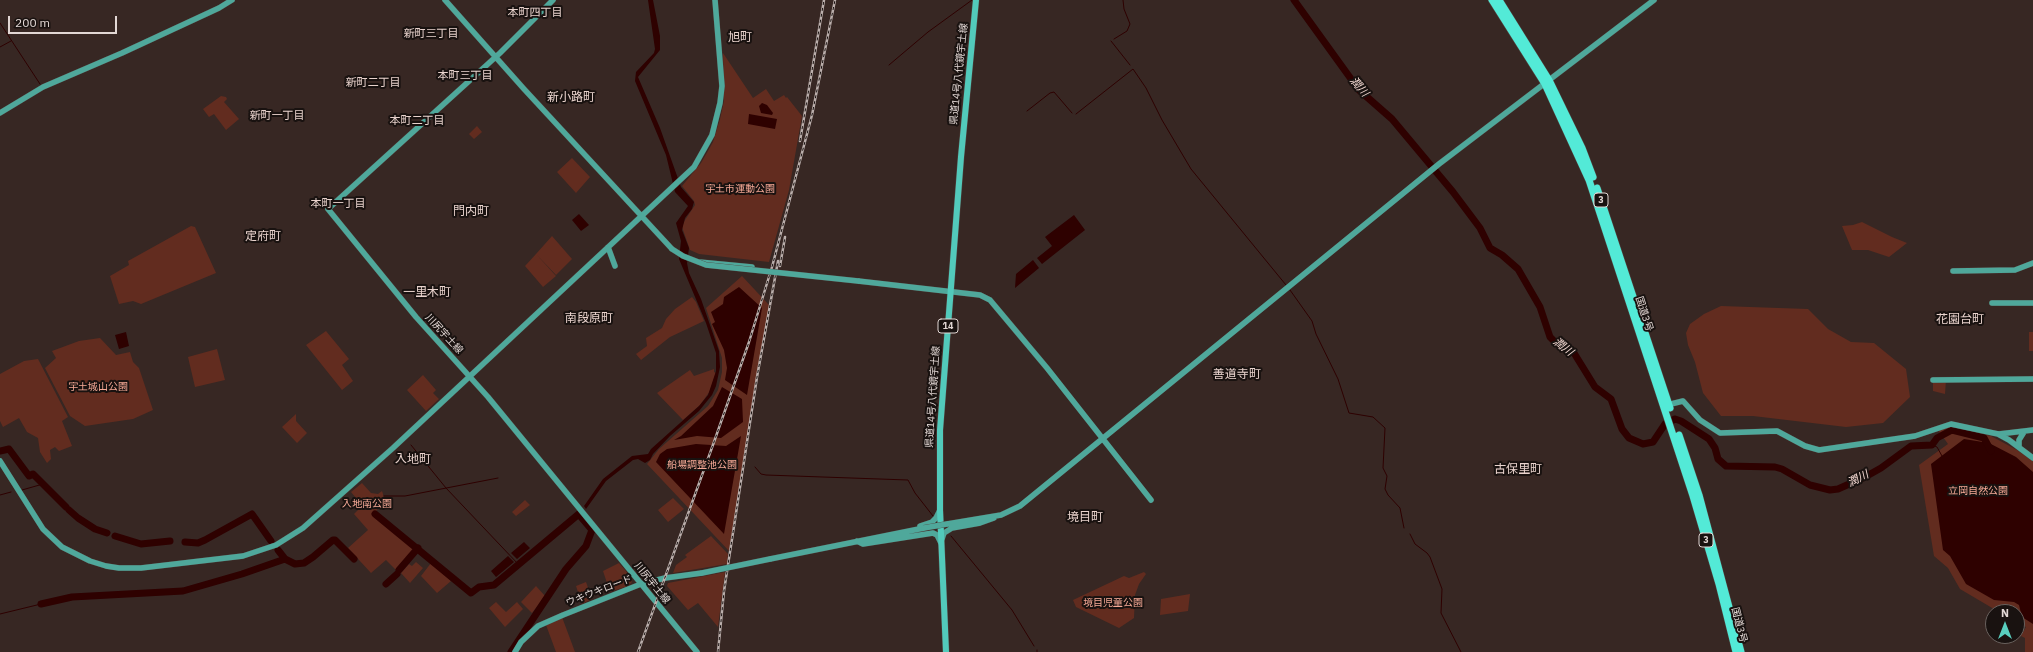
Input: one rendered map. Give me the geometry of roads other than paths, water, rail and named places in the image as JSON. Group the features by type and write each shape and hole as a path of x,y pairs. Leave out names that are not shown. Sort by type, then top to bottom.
{"highway":[{"name":"国道3号","path":"1492,0 1547,82"},
{"name":"国道3号","path":"1498,0 1547,82 1582,148 1598,191 1674,429 1701,502 1741,652"},
{"name":"国道3号","path":"1674,429 1719,584 1736,652"}],"main road":[{"name":"県道14号八代鏡宇土線","path":"946,652 940,510 940,430 952,291 961,157 976,0"}],"street":[{"path":"0,113 43,87 220,8 232,0"},
{"path":"445,0 641,217 672,249 695,262 713,266 952,291 980,295 990,300 1047,368 1151,500"},
{"name":"川尻宇土線","path":"553,0 530,24 328,209 416,318 469,376 697,652"},
{"path":"0,461 43,529 62,547 90,562 119,568 133,568 231,558 276,545 303,528 694,167 708,142 720,103 722,86 715,0"},
{"path":"857,541 924,528 950,526 1001,515 1020,506 1439,164 1654,0"},
{"path":"608,247 616,266"},
{"path":"695,262 764,269"},
{"path":"1953,271 2015,270 2033,263"},
{"path":"1992,303 2033,302"},
{"path":"1933,380 2033,380"},
{"path":"1666,405 1683,401 1700,420 1720,433 1777,431 1804,446 1819,450 1915,436 1951,424 1998,434 2033,430"},
{"path":"2019,447 2019,440 2024,432"},
{"path":"1998,434 2033,458"},
{"path":"867,539 886,532 932,522 940,510"},
{"path":"941,543 943,535 950,526"},
{"path":"857,541 863,544 933,533 937,535 941,543"},
{"name":"ウキウキロード","path":"515,652 521,642 538,626 641,584 857,541"}],"waterway":[{"path":"889,65 928,32 972,0"},
{"path":"1114,39 1127,31 1130,24 1124,9 1123,0"},
{"name":"潤川","path":"1294,0 1359,90 1392,119 1453,192 1480,228 1490,248 1502,255 1518,269 1540,307 1550,337 1555,342 1574,353 1595,387 1611,399 1622,429 1629,438 1643,444 1653,442 1665,424 1675,419 1681,421 1709,439 1715,448 1718,459 1726,466 1775,467 1782,469 1810,485 1830,490 1838,489 1865,477 1881,468 1911,446 1932,445 1937,438 1952,430 1984,438 1991,451"},
{"path":"0,23 40,84"},
{"path":"0,47 11,41"},
{"path":"1111,41 1130,65"},
{"path":"1076,114 1133,69 1146,88 1162,120 1191,169 1286,285"},
{"path":"1027,111 1050,93 1054,92 1072,113"},
{"path":"1290,290 1312,321 1316,334 1338,379 1349,413 1373,417 1385,428 1383,468 1387,476 1385,489 1388,495 1400,508 1404,528"},
{"path":"411,445 446,488 519,565"},
{"path":"1932,445 1937,447 1942,456"},
{"path":"0,451 9,449 29,476 33,474 66,507"},
{"path":"755,467 761,474 766,475 908,480 915,493 933,516"},
{"path":"384,496 405,496 498,478"},
{"path":"22,490 43,484"},
{"path":"0,495 11,492"},
{"path":"69,510 95,529 107,533"},
{"path":"375,514 471,593 479,587 494,585 580,513"},
{"path":"185,542 198,543 252,514 271,541"},
{"path":"511,652 566,569 586,546 592,530 581,517"},
{"path":"1410,534 1415,544 1430,557 1442,589 1441,613 1461,652"},
{"path":"115,536 141,544 170,541"},
{"path":"951,536 1012,610 1034,646"},
{"path":"41,604 72,597 183,591 242,574 285,559 295,564 304,563 333,540 335,540 354,559"},
{"path":"399,570 418,548"},
{"path":"278,550 285,559"},
{"path":"386,584 397,574"},
{"path":"0,614 41,604"}],"railway":[{"path":"800,141 824,0"},
{"path":"638,652 749,342 772,267 812,115 835,0"},
{"path":"780,266 785,237"},
{"path":"718,652 724,591 757,377 778,261"}],"district":[{"name":"本町四丁目","path":"535,13"},
{"name":"新町三丁目","path":"431,34"},
{"name":"旭町","path":"740,38"},
{"name":"本町三丁目","path":"465,76"},
{"name":"新町二丁目","path":"373,83"},
{"name":"新小路町","path":"571,98"},
{"name":"新町一丁目","path":"277,116"},
{"name":"本町二丁目","path":"417,121"},
{"name":"本町一丁目","path":"338,204"},
{"name":"門内町","path":"471,212"},
{"name":"定府町","path":"263,237"},
{"name":"一里木町","path":"427,293"},
{"name":"南段原町","path":"589,319"},
{"name":"花園台町","path":"1960,320"},
{"name":"善道寺町","path":"1237,375"},
{"name":"入地町","path":"413,460"},
{"name":"古保里町","path":"1518,470"},
{"name":"境目町","path":"1085,518"}],"park label":[{"name":"宇土市運動公園","path":"740,189"},
{"name":"宇土城山公園","path":"98,387"},
{"name":"船場調整池公園","path":"702,465"},
{"name":"立岡自然公園","path":"1978,491"},
{"name":"入地南公園","path":"367,504"},
{"name":"境目児童公園","path":"1113,603"}]}
